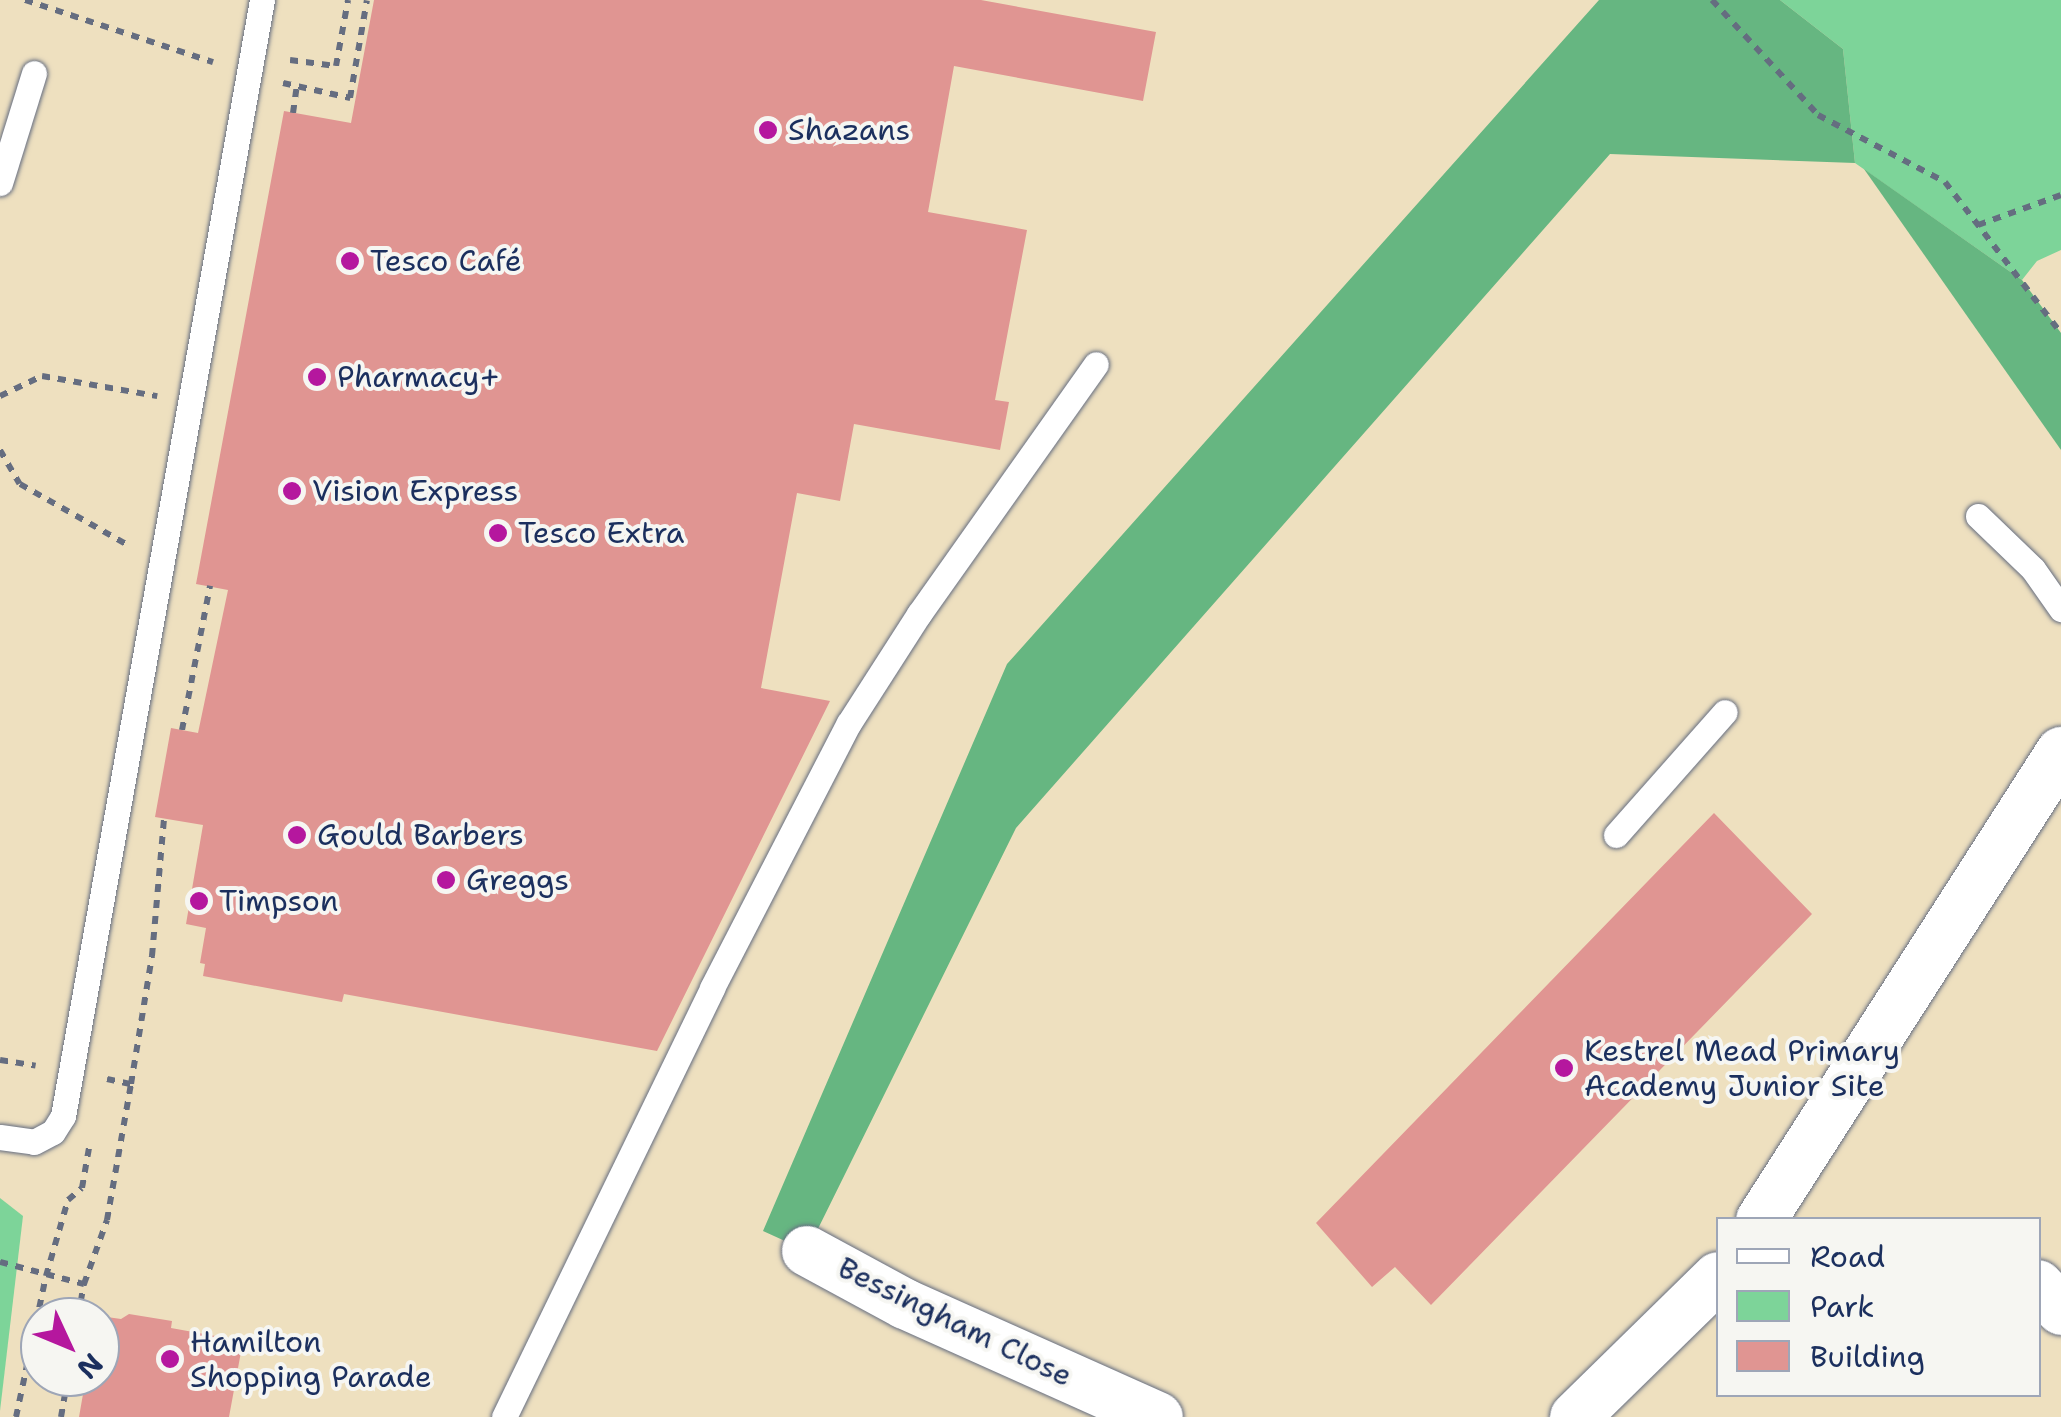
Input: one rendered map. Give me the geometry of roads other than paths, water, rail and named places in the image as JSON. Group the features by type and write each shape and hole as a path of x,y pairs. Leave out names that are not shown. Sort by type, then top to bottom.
{"street":[{"path":"1763,1217 2061,752"},
{"name":"Bessingham Close","path":"807,1250 905,1304 1158,1417"},
{"path":"1575,1417 1716,1279"},
{"path":"2041,1287 2061,1310"}],"lane":[{"path":"0,1137 34,1142 53,1132 62,1116 262,0"},
{"path":"0,183 34,72"},
{"path":"504,1417 712,988 849,723 919,614 1096,364"},
{"path":"1978,516 2033,568 2061,610"},
{"path":"1616,834 1725,712"}],"place":[{"name":"Shazans","path":"768,130"},
{"name":"Tesco Café","path":"350,261"},
{"name":"Pharmacy+","path":"317,377"},
{"name":"Vision Express","path":"292,491"},
{"name":"Tesco Extra","path":"498,533"},
{"name":"Gould Barbers","path":"297,835"},
{"name":"Greggs","path":"446,880"},
{"name":"Timpson","path":"199,901"},
{"name":"Kestrel Mead Primary Academy Junior Site","path":"1564,1068"},
{"name":"Hamilton Shopping Parade","path":"170,1359"}]}
